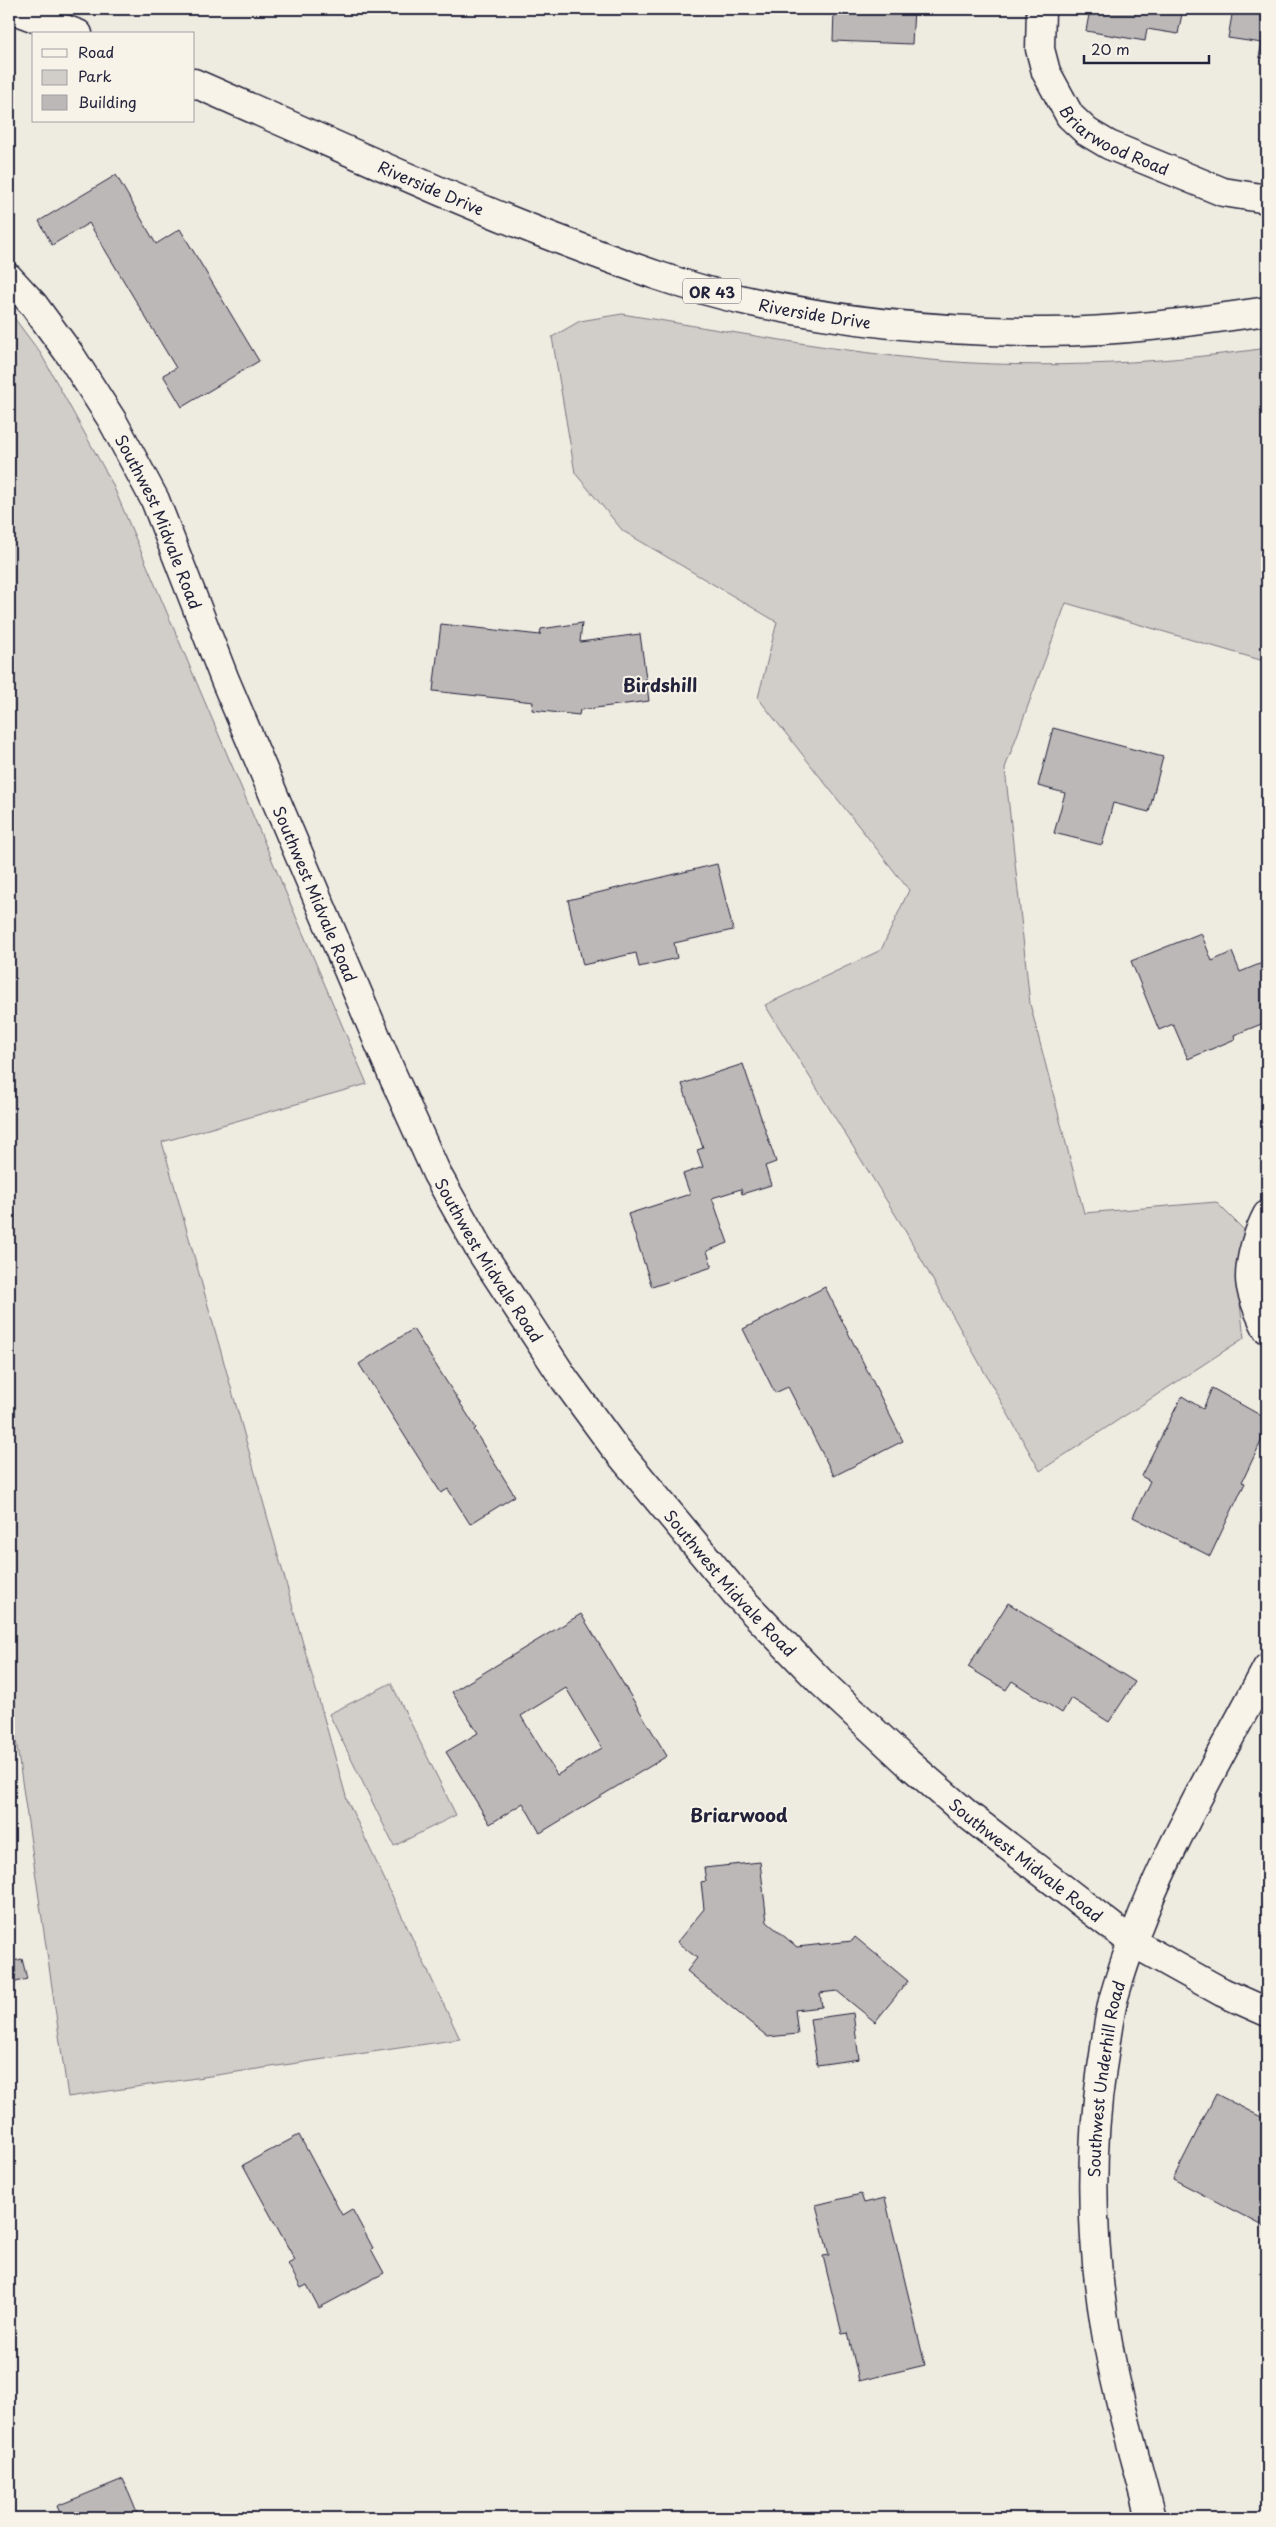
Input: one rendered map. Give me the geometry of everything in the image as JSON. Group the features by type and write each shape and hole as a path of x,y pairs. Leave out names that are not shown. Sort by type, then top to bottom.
{"street":[{"path":"11,9 73,32"},
{"name":"Briarwood Road","path":"1041,9 1040,49 1046,72 1070,116 1087,132 1109,145 1223,192 1267,199"},
{"name":"Riverside Drive","path":"195,83 492,215 648,273 746,301 826,315 912,326 1045,332 1157,326 1267,311"},
{"name":"Southwest Midvale Road","path":"9,278 33,304 71,356 112,420 155,500 225,680 392,1074 438,1174 478,1247 565,1380 612,1444 686,1536 738,1596 821,1682 908,1763 968,1815 1132,1942 1222,1992 1267,2012"},
{"path":"1267,1215 1260,1229 1250,1278 1261,1318 1267,1329"},
{"name":"Southwest Underhill Road","path":"1151,2518 1114,2375 1098,2280 1092,2190 1098,2098 1104,2052 1114,1998 1145,1908 1193,1809 1267,1668"}],"green space":[{"path":"9,311 41,354 112,483 367,1084 162,1142 347,1800 460,2039 68,2097 9,1692"},
{"path":"622,314 867,353 992,364 1038,365 1131,362 1177,359 1267,348 1267,662 1066,603 1005,768 1030,1004 1084,1213 1216,1202 1245,1231 1236,1269 1244,1338 1040,1471 903,1227 765,1005 881,950 909,890 758,698 777,622 623,531 575,473 552,337 580,321"},
{"path":"391,1683 456,1815 394,1846 329,1714"}],"building":[{"path":"834,9 914,9 912,44 833,41"},
{"path":"1090,9 1183,9 1178,34 1147,29 1145,41 1086,31"},
{"path":"1233,9 1267,9 1267,59 1259,57 1262,43 1228,38"},
{"path":"116,175 156,244 180,229 259,361 182,407 163,375 176,368 89,223 52,245 39,221"},
{"path":"582,623 580,642 640,634 649,701 580,710 579,715 532,710 533,702 433,691 441,624 540,635 541,629"},
{"path":"1053,728 1163,757 1149,812 1113,803 1102,845 1054,833 1065,793 1038,786"},
{"path":"717,864 733,930 674,943 677,958 639,967 636,953 583,965 568,900"},
{"path":"1201,933 1212,961 1232,952 1240,972 1267,961 1267,1030 1264,1023 1234,1035 1235,1039 1188,1059 1173,1024 1159,1030 1131,961"},
{"path":"743,1064 776,1162 765,1166 771,1185 742,1194 741,1189 712,1198 728,1243 707,1251 712,1267 652,1287 628,1214 690,1194 683,1174 703,1167 697,1150 703,1148 682,1084"},
{"path":"825,1287 903,1441 834,1476 788,1387 775,1393 743,1329"},
{"path":"413,1329 476,1428 474,1430 515,1496 470,1524 448,1489 441,1493 359,1364"},
{"path":"1212,1388 1267,1419 1267,1429 1242,1482 1245,1483 1210,1556 1133,1517 1150,1481 1141,1476 1182,1396 1203,1409"},
{"path":"1008,1603 1135,1682 1109,1722 1071,1698 1062,1713 1012,1681 1006,1690 968,1667"},
{"path":"581,1614 667,1756 540,1833 523,1803 490,1824 446,1752 478,1733 452,1692","holes":["566,1688 602,1748 557,1775 521,1716"]},
{"path":"760,1862 767,1922 797,1947 852,1941 855,1937 908,1981 875,2022 837,1991 820,1993 822,2007 795,2010 798,2034 768,2037 687,1971 697,1958 677,1942 704,1909 701,1882 706,1881 704,1868"},
{"path":"22,1959 27,1979 9,1984 9,1962"},
{"path":"853,2013 859,2059 817,2065 810,2019"},
{"path":"1216,2094 1267,2120 1267,2228 1173,2179"},
{"path":"299,2135 342,2215 352,2209 384,2273 319,2308 307,2285 301,2288 288,2264 295,2260 243,2165"},
{"path":"861,2194 864,2203 885,2198 925,2365 859,2381 848,2333 842,2334 823,2256 829,2255 816,2205"},
{"path":"123,2479 139,2518 62,2518 57,2506"}],"district":[{"name":"Birdshill","path":"660,684"},
{"name":"Briarwood","path":"739,1814"}]}
